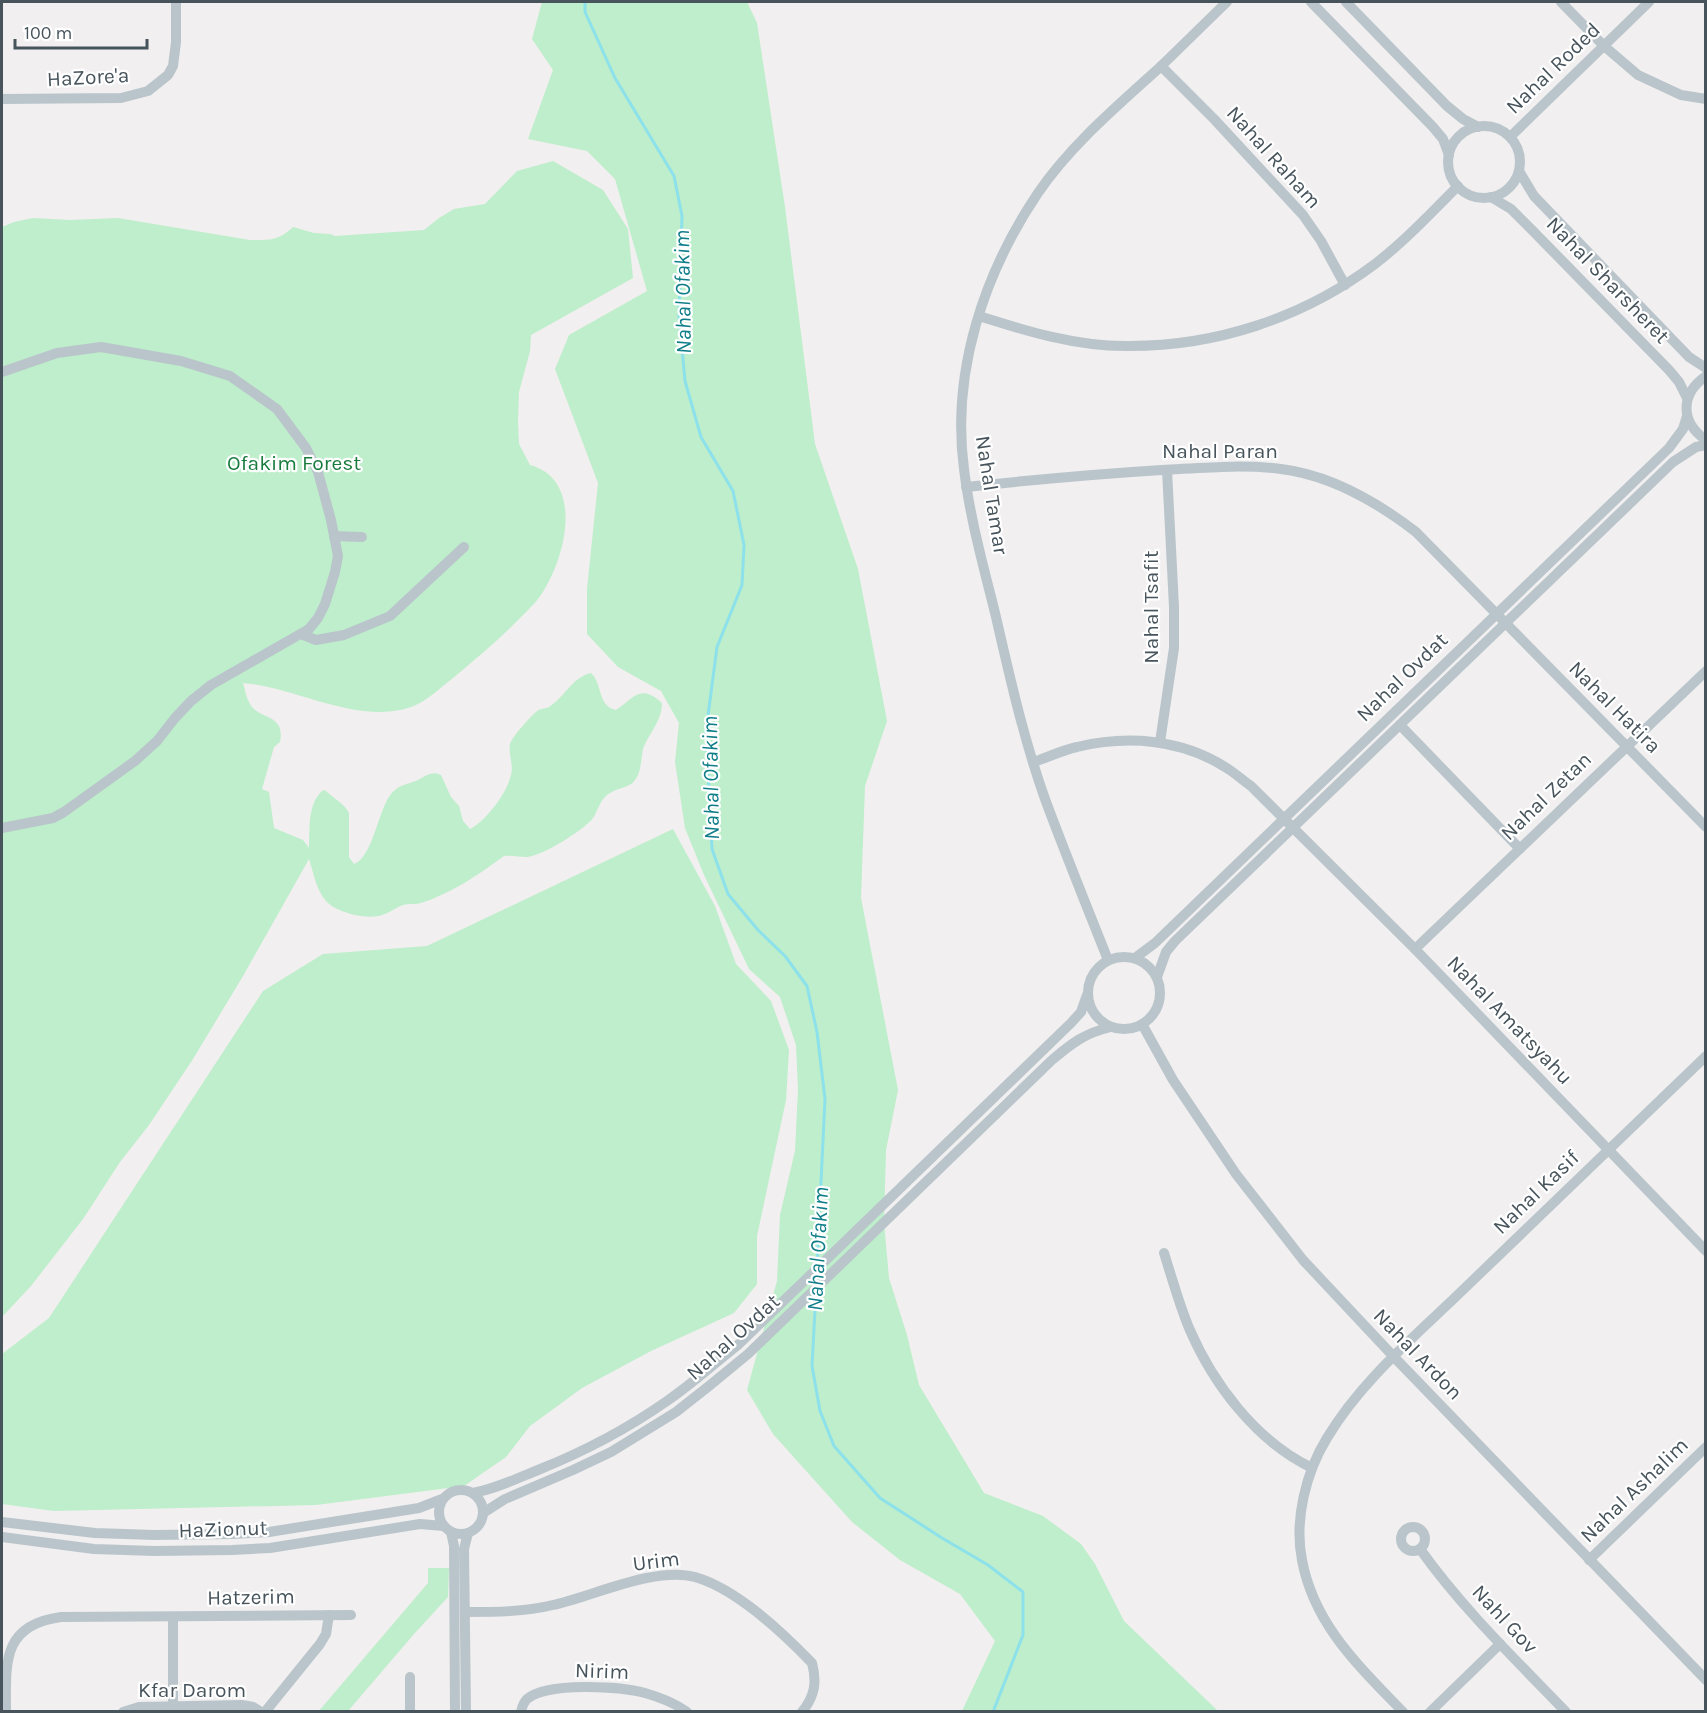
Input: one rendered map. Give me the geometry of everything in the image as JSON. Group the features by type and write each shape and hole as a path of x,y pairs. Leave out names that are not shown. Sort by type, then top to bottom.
{"street":[{"name":"HaZore'a","path":"2,99 121,98 148,91 168,75 173,66 176,42 176,2"},
{"name":"Nahal Tamar","path":"1108,960 1045,798 1010,677 972,520 966,487 961,426 970,348 994,270 1039,191 1091,132 1227,2"},
{"path":"1311,2 1443,139 1449,155 1452,177 1467,194 1491,197 1509,188 1519,171 1519,153 1510,137 1495,128 1478,127 1468,130 1459,136 1449,155"},
{"path":"1346,2 1447,106 1478,127"},
{"path":"1561,2 1604,46 1638,75 1681,95 1706,99"},
{"name":"Nahal Roded","path":"1510,137 1648,2"},
{"name":"Nahal Raham","path":"1161,66 1303,214 1321,241 1344,285"},
{"name":"Nahal Sharsheret","path":"1519,171 1534,196 1689,357 1706,368"},
{"path":"979,316 1023,330 1086,343 1123,346 1205,340 1249,329 1310,305 1375,264 1401,243 1458,186"},
{"name":"Nahal Sharsheret","path":"1491,197 1511,209 1533,231 1669,370 1688,398"},
{"path":"2,372 57,353 101,347 181,361 230,375 278,409 306,448 318,472 338,556 325,604 309,629 211,685 191,701 157,741 135,761 64,812 53,818 2,828"},
{"path":"1706,376 1691,389 1687,416 1697,434 1706,440"},
{"name":"Nahal Ovdat","path":"1135,958 1155,943 1669,448 1683,429 1687,416"},
{"name":"Nahal Ovdat","path":"1156,977 1166,952 1175,941 1673,462 1695,447 1706,445"},
{"name":"Nahal Paran","path":"966,487 1167,470 1247,466 1282,469 1318,478 1354,492 1392,513 1416,532 1496,614"},
{"name":"Nahal Tsafit","path":"1160,742 1174,648 1167,470"},
{"path":"334,536 362,537"},
{"path":"301,634 316,640 344,635 390,616 464,547"},
{"name":"Nahal Hatira","path":"1496,614 1706,827"},
{"name":"Nahal Zetan","path":"1415,949 1706,671"},
{"path":"1400,725 1520,849"},
{"name":"Nahal Amatsyahu","path":"1034,762 1075,747 1131,740 1160,742 1193,752 1224,766 1251,786 1415,949 1706,1251"},
{"path":"1116,957 1135,958 1144,962 1156,977 1160,987 1157,1008 1142,1024 1132,1028 1111,1027 1095,1014 1087,995 1092,975 1108,960 1116,957"},
{"name":"Nahal Ovdat","path":"473,1493 503,1485 604,1440 668,1401 739,1344 1071,1023 1081,1012 1087,995"},
{"name":"Nahal Ardon","path":"1142,1024 1173,1080 1236,1174 1303,1260 1706,1680"},
{"name":"Nahal Ovdat","path":"483,1513 505,1499 611,1452 676,1412 748,1354 1071,1043 1091,1032 1111,1027"},
{"name":"Nahal Kasif","path":"1403,1712 1333,1635 1314,1601 1302,1559 1300,1525 1312,1468 1340,1418 1394,1357 1706,1056"},
{"path":"1164,1253 1188,1325 1199,1350 1221,1386 1239,1409 1283,1451 1312,1468"},
{"name":"Nahal Ashalim","path":"1589,1560 1706,1447"},
{"path":"448,1529 461,1534 468,1533 477,1527 483,1513 482,1504 473,1493 465,1490 448,1493 442,1499 439,1511 440,1519 448,1529 454,1546 455,1712"},
{"name":"HaZionut","path":"2,1522 95,1533 231,1534 269,1532 419,1508 442,1499"},
{"name":"HaZionut","path":"2,1537 94,1549 221,1550 270,1548 420,1524 448,1529"},
{"path":"466,1712 464,1549 468,1533"},
{"name":"Nahl Gov","path":"1420,1549 1438,1574 1500,1644 1566,1712"},
{"name":"Urim","path":"466,1612 509,1612 534,1609 636,1581 670,1575 693,1576 718,1585 736,1595 812,1663 816,1675 815,1689 802,1712"},
{"path":"263,1712 320,1644 326,1634 329,1615"},
{"name":"Hatzerim","path":"6,1712 6,1668 9,1652 17,1638 37,1622 61,1617 351,1615"},
{"path":"173,1617 173,1706"},
{"path":"1430,1712 1500,1644"},
{"path":"410,1677 410,1712"},
{"name":"Nirim","path":"520,1712 525,1701 533,1695 592,1686 644,1692 687,1712"},
{"name":"Kfar Darom","path":"123,1712 139,1707 242,1705 263,1712"}],"green space":[{"path":"542,2 747,2 757,23 785,207 815,444 858,569 887,721 865,786 861,898 898,1090 886,1150 884,1223 889,1278 907,1335 919,1385 984,1493 1043,1516 1081,1544 1095,1564 1124,1621 1218,1711 962,1711 995,1641 960,1594 900,1560 852,1522 773,1434 747,1390 777,1281 780,1215 795,1151 798,1089 796,1045 780,997 749,969 704,875 685,828 675,762 679,723 661,691 618,667 587,634 587,589 598,483 555,369 569,335 647,291 615,179 587,151 528,139 553,70 532,39"},
{"name":"Ofakim Forest","path":"553,161 603,190 628,229 633,278 531,335 530,351 519,392 519,444 530,465 547,473 558,486 564,502 565,520 559,558 544,590 533,605 496,642 435,693 416,705 395,711 374,712 352,709 285,691 243,683 247,698 253,708 275,721 281,732 280,742 274,747 262,789 269,792 274,828 303,840 309,848 314,802 323,790 326,791 349,813 349,857 354,864 361,860 371,843 386,801 391,794 401,786 430,774 441,775 451,797 459,806 463,821 470,829 483,820 495,806 509,782 512,771 511,741 530,718 538,711 549,707 584,675 591,673 595,678 603,699 610,708 616,710 633,697 643,693 662,703 658,721 643,749 637,777 629,785 608,794 588,823 552,847 534,856 504,856 454,889 421,903 403,905 382,915 361,916 331,905 320,891 309,859 243,976 193,1059 149,1125 120,1162 83,1219 31,1286 2,1317 2,227 33,218 70,220 118,218 250,240 273,239 293,227 335,236 424,230 454,209 485,204 517,171"},
{"path":"673,829 715,906 736,964 771,1001 789,1050 786,1100 757,1236 757,1284 734,1313 651,1351 582,1388 530,1426 506,1457 464,1486 316,1505 54,1511 2,1504 2,1354 49,1318 263,991 323,954 427,946"},
{"path":"428,1568 449,1568 448,1597 348,1711 318,1712 428,1583"}],"waterway":[{"name":"Nahal Ofakim","path":"585,2 585,12 615,78 674,176 682,216 679,316 685,381 701,437 733,491 744,545 742,585 717,647 706,731 712,849 728,894 758,930 785,956 807,986 817,1032 825,1099 817,1265"},
{"name":"Nahal Ofakim","path":"816,1292 812,1366 820,1411 834,1446 880,1498 988,1565 1023,1592 1023,1635 993,1712"}]}
